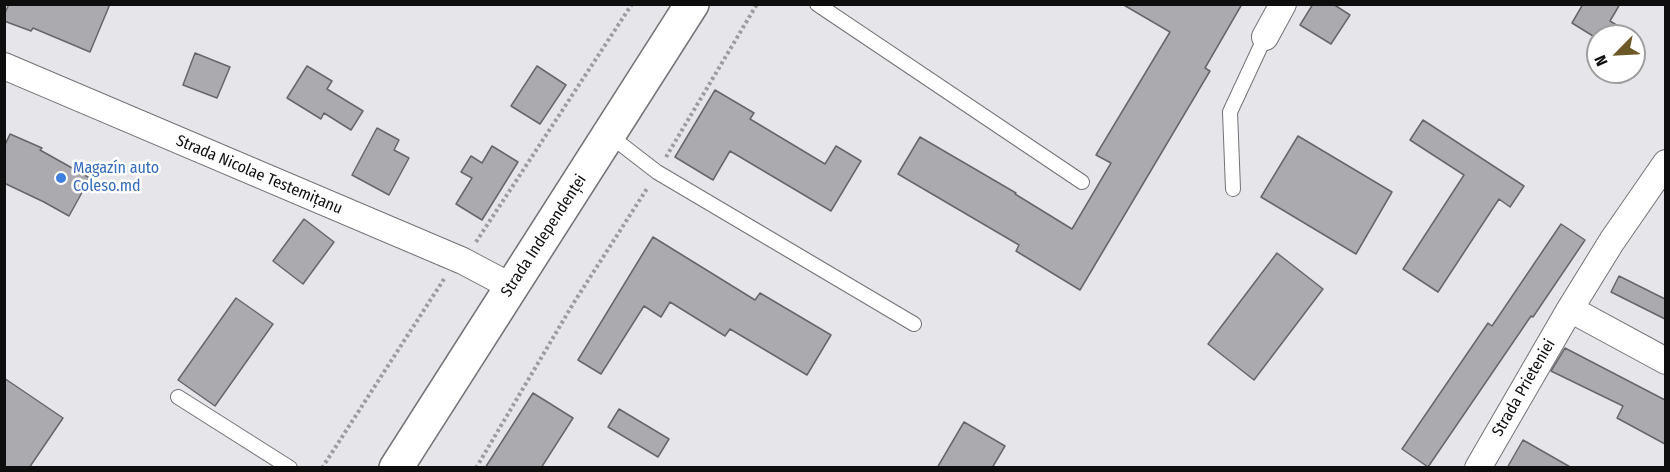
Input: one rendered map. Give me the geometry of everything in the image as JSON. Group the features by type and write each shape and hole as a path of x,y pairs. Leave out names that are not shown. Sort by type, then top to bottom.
{"main road":[{"name":"Strada Independenței","path":"396,468 692,4"}],"street":[{"path":"1265,37 1284,4"},
{"name":"Strada Nicolae Testemițanu","path":"4,66 463,261 512,286"},
{"name":"Strada Prieteniei","path":"1478,468 1570,309 1612,241 1665,163"},
{"path":"1570,309 1665,361"}],"lane":[{"path":"817,4 1082,182"},
{"path":"1233,189 1230,112 1265,37"},
{"path":"609,135 657,172 914,324"},
{"path":"178,397 290,468"}],"path":[{"path":"321,468 450,270 463,261 513,189 632,4"},
{"path":"476,468 573,304 657,172 757,4"}],"building":[{"path":"9,4 110,4 90,52 33,28 31,31 4,21"},
{"path":"1122,4 1242,4 1205,68 1210,71 1080,290 1016,251 1019,245 898,174 920,137 1016,193 1072,229 1111,163 1096,155 1170,32"},
{"path":"1313,4 1333,4 1350,15 1331,44 1300,25"},
{"path":"1583,4 1620,4 1610,21 1615,24 1586,24 1586,32 1572,23"},
{"path":"195,53 230,67 217,98 183,85"},
{"path":"307,66 332,81 327,89 363,111 351,130 324,113 321,119 287,98"},
{"path":"537,66 566,85 540,124 511,106"},
{"path":"715,90 754,113 750,119 825,164 836,146 861,161 831,211 730,151 713,180 675,157"},
{"path":"1423,120 1524,186 1510,207 1499,199 1438,292 1403,269 1464,175 1410,140"},
{"path":"377,128 399,140 394,150 409,158 389,195 352,175"},
{"path":"10,134 42,148 40,150 90,178 69,216 4,183 4,147"},
{"path":"1298,136 1392,192 1356,254 1261,197"},
{"path":"492,146 518,162 482,220 456,204 472,178 461,172 471,156 482,163"},
{"path":"304,219 334,242 303,284 273,261"},
{"path":"1561,224 1585,240 1428,467 1402,449 1488,323 1492,326"},
{"path":"653,237 755,300 760,293 831,335 807,375 730,329 725,336 670,302 661,317 644,306 601,374 578,360"},
{"path":"1277,253 1323,289 1254,380 1208,344"},
{"path":"1619,276 1665,299 1665,319 1611,292"},
{"path":"236,298 273,324 215,406 178,380"},
{"path":"1565,348 1665,400 1665,444 1617,418 1623,406 1551,371"},
{"path":"4,378 63,418 29,468 4,468"},
{"path":"533,393 573,418 541,468 485,468"},
{"path":"619,409 669,439 658,457 608,427"},
{"path":"964,422 1005,446 992,468 937,468"},
{"path":"1523,440 1572,468 1507,468"}],"place":[{"name":"Magazín auto Coleso.md","path":"61,178"}]}
